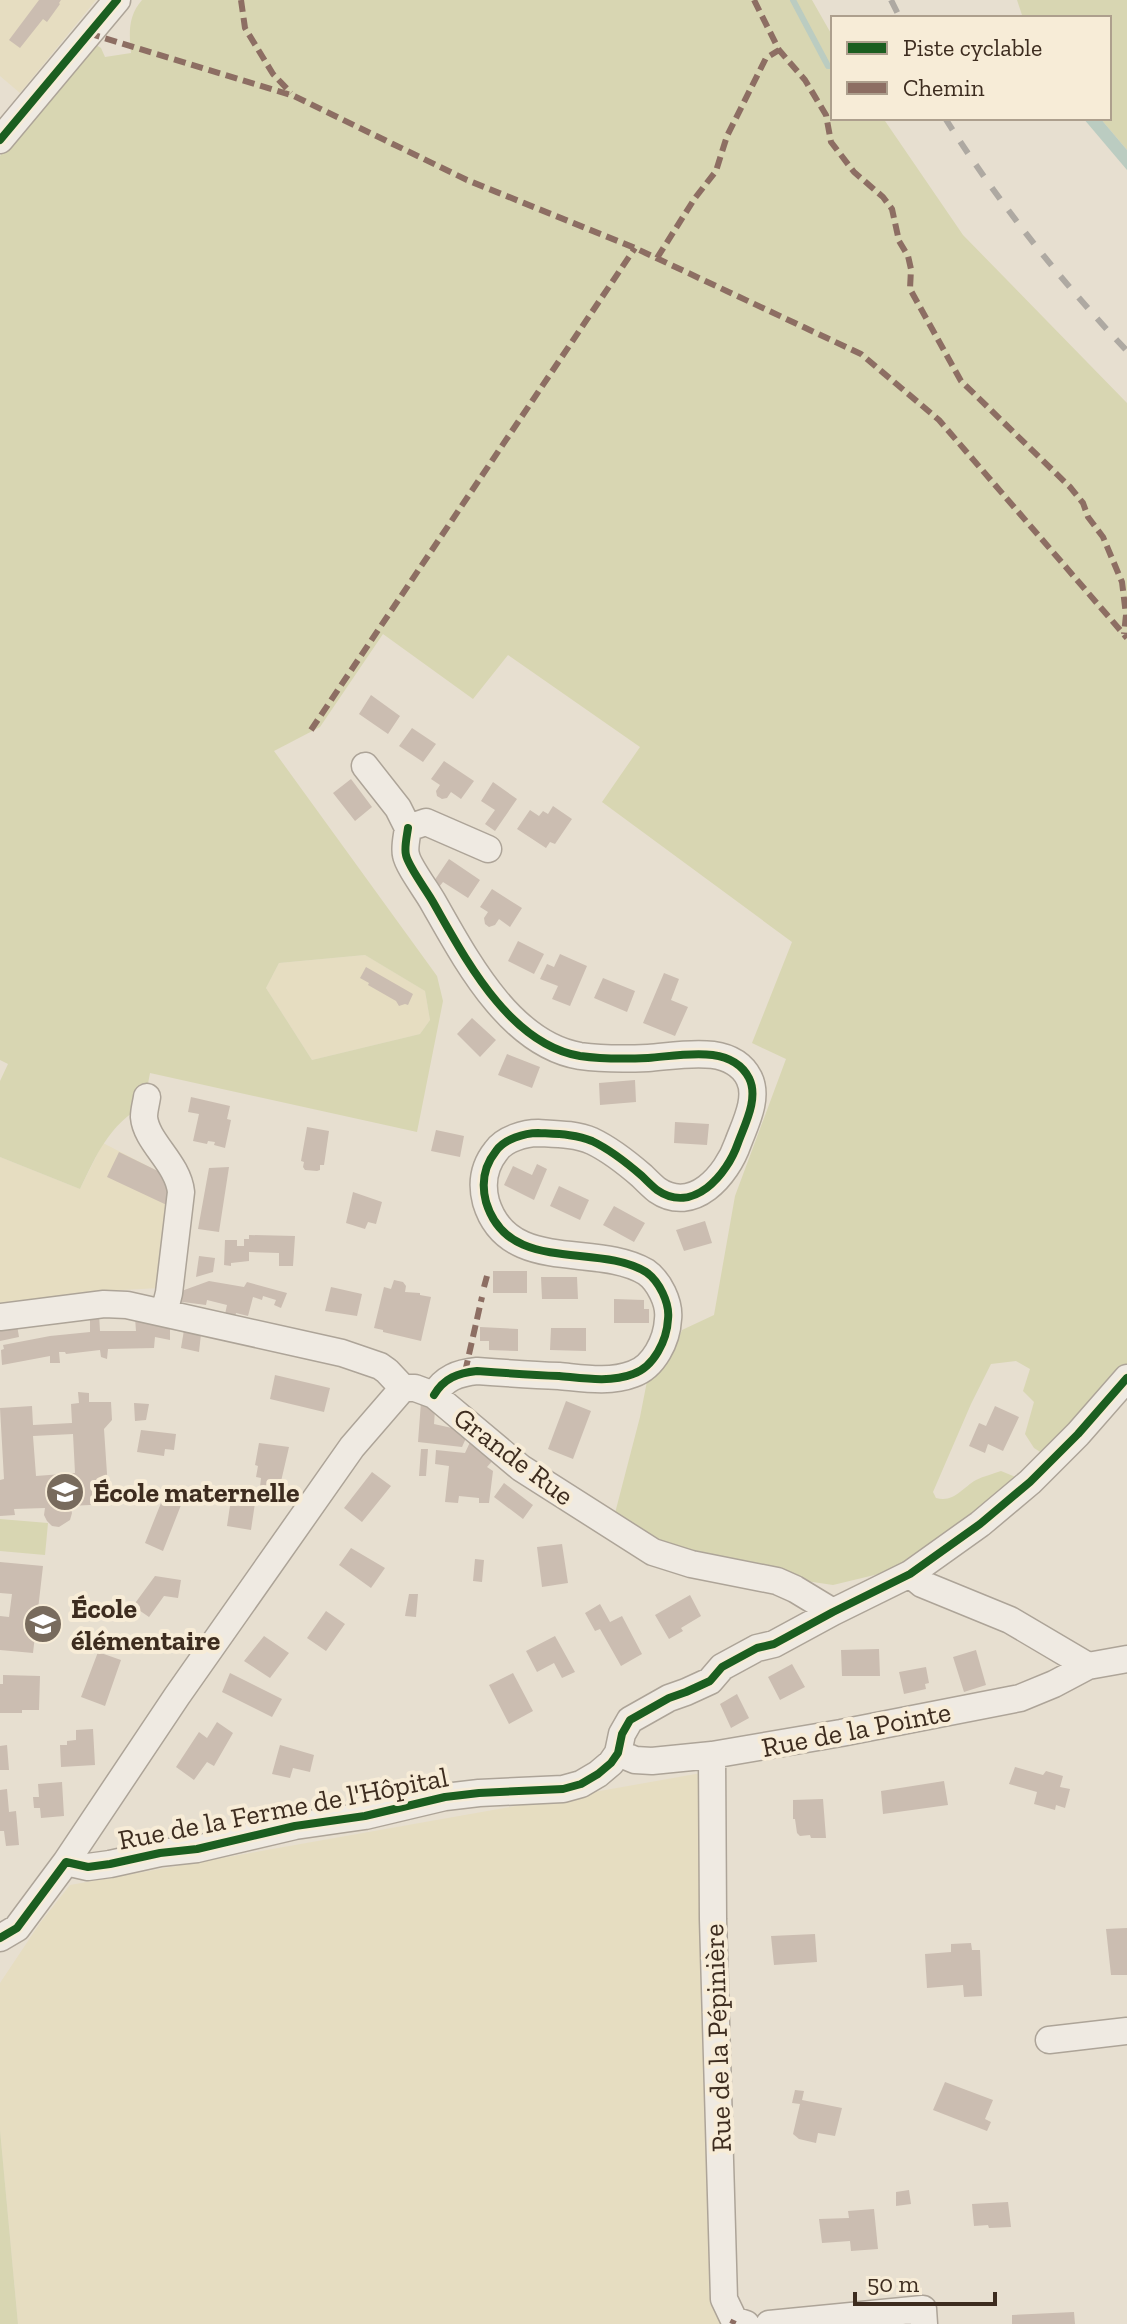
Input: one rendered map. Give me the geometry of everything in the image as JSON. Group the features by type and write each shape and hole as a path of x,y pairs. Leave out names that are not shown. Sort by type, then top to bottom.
{"street":[{"path":"0,140 117,0"},
{"path":"365,766 398,808 408,828 405,855 468,962 496,1000 526,1031 547,1044 578,1056 647,1058 709,1054 722,1057 739,1065 753,1089 751,1105 726,1170 705,1191 682,1199 659,1192 613,1153 589,1139 530,1133 499,1146 484,1173 484,1193 497,1225 522,1244 540,1251 624,1263 648,1273 662,1290 668,1309 662,1347 636,1374 596,1379 477,1371 446,1380 434,1395"},
{"path":"408,828 426,822 488,849"},
{"path":"147,1097 146,1124 181,1186 167,1303"},
{"name":"Grande Rue","path":"0,1317 104,1304 167,1303 380,1366 403,1388 415,1388 434,1395 521,1468 653,1552 691,1564 777,1581 833,1612"},
{"name":"Rue de la Ferme de l'Hôpital","path":"66,1862 88,1867 110,1864 197,1849 295,1826 365,1816 445,1797 563,1789 581,1784 598,1774 618,1753 622,1734 630,1720 669,1698 710,1681 722,1667 757,1648 774,1644 910,1574 980,1524 1030,1482 1127,1378"},
{"path":"0,1938 17,1928 66,1862 177,1696 352,1447 403,1388"},
{"path":"910,1574 922,1584 1010,1620 1088,1666"},
{"name":"Rue de la Pointe","path":"618,1753 635,1760 652,1761 712,1755 841,1733 1020,1698 1088,1666 1127,1659"},
{"name":"Rue de la Pépinière","path":"712,1755 713,1919 724,2299 740,2322"},
{"path":"1049,2040 1127,2031"},
{"path":"769,2324 923,2309 924,2324"}],"shaded area":[{"path":"0,0 96,0 20,93 0,76"},
{"path":"142,0 812,0 831,33 831,120 884,120 963,235 1127,403 1127,1364 1045,1455 1034,1448 1025,1434 1034,1402 1023,1391 1030,1369 1016,1361 991,1364 933,1492 936,1498 948,1498 976,1480 1001,1471 1018,1478 913,1561 891,1571 833,1585 670,1547 614,1517 648,1376 671,1355 682,1330 714,1315 735,1196 786,1059 752,1043 792,942 602,802 640,747 508,655 473,699 383,634 320,727 274,751 437,976 443,1001 417,1132 150,1073 144,1105 113,1131 98,1152 80,1189 0,1157 0,1081 8,1064 0,1060 0,156 88,40 101,48 105,57 131,53 130,25","holes":["365,955 425,991 430,1020 420,1034 312,1060 266,988 279,963"]},
{"path":"1017,0 1127,0 1127,150 1102,120 1111,120 1111,16 1022,16"},
{"path":"1085,120 1102,120 1127,150 1127,170"},
{"path":"365,955 425,991 430,1020 420,1034 312,1060 266,988 279,963"},
{"path":"103,1143 177,1181 160,1288 104,1291 0,1308 0,1157 80,1189"},
{"path":"0,1519 48,1523 45,1555 0,1551"},
{"path":"707,1772 724,2324 18,2324 0,2130 0,1983 70,1885"},
{"path":"0,2130 18,2324 0,2324"}],"building":[{"path":"39,0 61,0 47,22 43,19 20,48 9,40"},
{"path":"371,695 400,716 388,734 359,714"},
{"path":"412,728 436,744 423,762 399,746"},
{"path":"444,761 474,781 461,799 451,792 447,798 437,796 440,785 431,779"},
{"path":"351,779 372,807 355,821 333,793"},
{"path":"493,782 517,799 495,831 485,824 495,810 481,801"},
{"path":"553,806 572,819 555,844 550,842 546,848 517,829 530,810 539,816 543,811 548,814"},
{"path":"449,859 480,880 468,898 443,882 439,887 434,881"},
{"path":"492,889 522,908 510,927 499,919 495,925 489,927 485,924 484,918 488,912 480,907"},
{"path":"518,941 544,954 534,974 508,961"},
{"path":"560,954 587,966 570,1006 552,999 558,986 540,979 547,964 554,967"},
{"path":"366,967 413,994 408,1005 399,1006 360,978"},
{"path":"664,973 679,979 671,1000 688,1007 675,1036 643,1023"},
{"path":"603,978 635,991 627,1012 594,998"},
{"path":"472,1018 496,1040 480,1057 457,1034"},
{"path":"507,1054 540,1067 532,1088 498,1075"},
{"path":"635,1080 636,1102 600,1105 599,1083"},
{"path":"191,1097 230,1106 227,1119 231,1120 225,1148 214,1145 215,1142 193,1141 199,1114 188,1112"},
{"path":"675,1122 709,1124 707,1145 674,1143"},
{"path":"307,1127 329,1131 324,1165 320,1165 317,1171 305,1170 301,1161"},
{"path":"436,1130 464,1136 460,1157 431,1151"},
{"path":"119,1152 166,1175 163,1181 173,1186 171,1207 107,1177"},
{"path":"537,1164 547,1169 534,1200 504,1185 513,1166 532,1175"},
{"path":"229,1167 219,1232 198,1229 209,1168"},
{"path":"559,1186 589,1200 580,1220 550,1206"},
{"path":"353,1192 382,1202 376,1224 368,1222 365,1229 346,1223"},
{"path":"614,1206 645,1223 634,1242 603,1225"},
{"path":"705,1221 712,1243 684,1251 676,1230"},
{"path":"249,1235 295,1236 293,1266 279,1266 279,1253 249,1252 249,1261 224,1265 225,1240 237,1240 237,1246 244,1246 244,1239 249,1239"},
{"path":"199,1256 215,1258 213,1272 196,1277"},
{"path":"493,1271 527,1271 527,1293 493,1293"},
{"path":"541,1277 577,1277 578,1299 542,1299"},
{"path":"394,1280 403,1282 405,1292 431,1297 421,1341 374,1328 384,1287 391,1289"},
{"path":"209,1281 244,1287 247,1282 287,1293 281,1308 274,1305 276,1300 253,1297 248,1316 236,1313 234,1321 224,1319 227,1305 207,1300 206,1305 175,1301 176,1293"},
{"path":"331,1287 362,1294 357,1316 325,1311"},
{"path":"614,1299 644,1300 644,1309 649,1309 649,1323 614,1323"},
{"path":"99,1314 100,1331 136,1331 135,1318 170,1327 170,1340 155,1337 154,1348 108,1349 107,1359 101,1357 100,1350 59,1352 60,1363 50,1363 50,1356 2,1365 3,1345 90,1332 90,1315"},
{"path":"17,1325 19,1337 0,1341 0,1327"},
{"path":"480,1327 518,1329 518,1351 489,1350 489,1341 480,1341"},
{"path":"551,1328 586,1328 586,1351 550,1350"},
{"path":"184,1330 201,1334 199,1352 181,1348"},
{"path":"275,1375 330,1388 324,1412 270,1399"},
{"path":"78,1392 89,1393 89,1402 111,1402 112,1420 104,1429 109,1504 70,1506 70,1520 59,1527 47,1521 45,1508 14,1509 15,1515 0,1516 0,1480 4,1479 0,1408 32,1406 33,1425 72,1423 71,1404 79,1403","holes":["73,1434 75,1473 36,1476 33,1436"]},
{"path":"566,1401 591,1411 573,1459 548,1449"},
{"path":"421,1402 435,1410 434,1424 461,1430 467,1436 462,1447 418,1442"},
{"path":"134,1403 149,1404 146,1420 135,1421"},
{"path":"995,1406 1019,1417 1003,1451 988,1444 985,1453 969,1446 979,1423 986,1426"},
{"path":"141,1430 176,1434 174,1450 165,1449 164,1456 137,1452"},
{"path":"471,1440 494,1459 487,1467 493,1471 489,1503 479,1503 479,1498 459,1496 458,1503 445,1502 449,1466 435,1464 436,1450 465,1453"},
{"path":"259,1443 289,1447 279,1490 260,1487 261,1478 256,1477 258,1466 255,1465"},
{"path":"421,1449 428,1449 426,1476 419,1476"},
{"path":"372,1472 391,1486 362,1522 344,1508"},
{"path":"504,1483 533,1505 523,1519 494,1497"},
{"path":"165,1493 183,1500 163,1551 145,1543"},
{"path":"231,1499 255,1503 251,1530 227,1526"},
{"path":"562,1544 568,1583 542,1587 537,1547"},
{"path":"351,1548 385,1568 371,1588 339,1565"},
{"path":"475,1559 484,1560 482,1582 473,1581"},
{"path":"0,1562 43,1566 33,1653 0,1650 0,1616 9,1617 12,1594 0,1593"},
{"path":"155,1576 181,1580 178,1598 164,1596 149,1617 133,1606"},
{"path":"409,1594 418,1594 416,1617 405,1616"},
{"path":"690,1595 701,1616 669,1639 655,1615"},
{"path":"600,1604 610,1622 622,1616 642,1654 621,1666 600,1629 595,1631 585,1613"},
{"path":"326,1611 345,1624 326,1651 307,1638"},
{"path":"264,1636 289,1653 270,1678 244,1661"},
{"path":"555,1636 575,1672 562,1678 554,1663 537,1672 526,1651"},
{"path":"879,1649 880,1676 842,1676 841,1650"},
{"path":"976,1650 986,1685 964,1692 953,1657"},
{"path":"98,1652 121,1660 105,1706 81,1697"},
{"path":"792,1664 805,1687 780,1700 768,1677"},
{"path":"926,1667 929,1683 925,1684 926,1689 904,1694 899,1672"},
{"path":"230,1673 282,1699 272,1717 222,1692"},
{"path":"513,1673 533,1711 509,1724 489,1685"},
{"path":"3,1675 40,1676 39,1710 0,1713"},
{"path":"737,1694 749,1718 731,1728 720,1704"},
{"path":"217,1722 233,1733 214,1766 207,1762 194,1780 176,1767 199,1732 207,1738"},
{"path":"93,1729 95,1765 61,1767 60,1745 76,1740 76,1730"},
{"path":"7,1745 9,1770 0,1770 0,1746"},
{"path":"280,1745 314,1755 310,1772 293,1768 290,1778 272,1774"},
{"path":"1015,1767 1043,1775 1046,1771 1063,1776 1060,1787 1070,1789 1065,1808 1056,1805 1055,1810 1034,1804 1037,1792 1009,1784"},
{"path":"944,1781 948,1805 883,1814 881,1791"},
{"path":"62,1782 64,1816 41,1818 40,1808 34,1808 33,1797 39,1797 38,1784"},
{"path":"7,1789 9,1812 16,1811 19,1845 6,1846 4,1831 0,1831 0,1790"},
{"path":"823,1799 826,1838 800,1836 793,1819 793,1800"},
{"path":"1127,1928 1127,1975 1111,1975 1106,1929"},
{"path":"815,1934 817,1962 774,1965 771,1936"},
{"path":"971,1943 972,1950 980,1950 982,1996 964,1997 963,1985 927,1988 925,1954 951,1952 951,1944"},
{"path":"945,2082 993,2100 985,2119 991,2122 987,2131 933,2110"},
{"path":"795,2090 804,2091 802,2100 842,2108 835,2136 818,2133 816,2143 799,2139 793,2134 800,2104 792,2103"},
{"path":"909,2190 911,2204 896,2206 896,2192"},
{"path":"1008,2202 1011,2227 974,2226 972,2204"},
{"path":"874,2209 878,2249 851,2251 850,2241 822,2243 819,2219 849,2218 848,2211"},
{"path":"1074,2312 1075,2324 1012,2324 1012,2315"}],"waterway":[{"path":"793,0 828,66 831,66"}],"railway":[{"path":"891,0 899,16"},
{"path":"946,120 1030,239 1127,351"}],"marked path":[{"path":"241,0 245,28 273,74 291,93"},
{"path":"754,0 779,50 805,80 826,115 831,142 854,172 892,209 899,241 911,269 910,289 961,381 1070,487 1103,537 1122,582 1126,615 1124,634"},
{"path":"88,33 294,96 467,180 635,248 861,354 939,420 1127,638"},
{"path":"657,258 716,171 727,136 766,58 779,50"},
{"path":"311,730 635,248"},
{"path":"484,1287 487,1276"},
{"path":"465,1372 482,1297"},
{"path":"732,2324 734,2320"}],"cycle path":[{"path":"0,140 117,0"},
{"path":"408,828 405,845 407,860 459,948 492,996 532,1035 555,1048 588,1057 717,1056 741,1067 752,1086 747,1119 726,1167 707,1188 683,1198 657,1190 618,1157 586,1139 533,1133 504,1143 492,1157 484,1181 486,1202 497,1225 513,1240 533,1248 626,1263 646,1272 665,1299 668,1313 665,1335 653,1359 640,1370 624,1377 596,1379 477,1371 452,1377 434,1395"},
{"path":"0,1938 17,1928 66,1862 88,1867 110,1864 197,1849 295,1826 365,1816 445,1797 563,1789 581,1784 611,1763 630,1720 669,1698 710,1681 722,1667 757,1648 774,1644 910,1574 980,1524 1030,1482 1127,1378"}],"place":[{"name":"École maternelle","path":"65,1492"},
{"name":"École élémentaire","path":"43,1624"}]}
